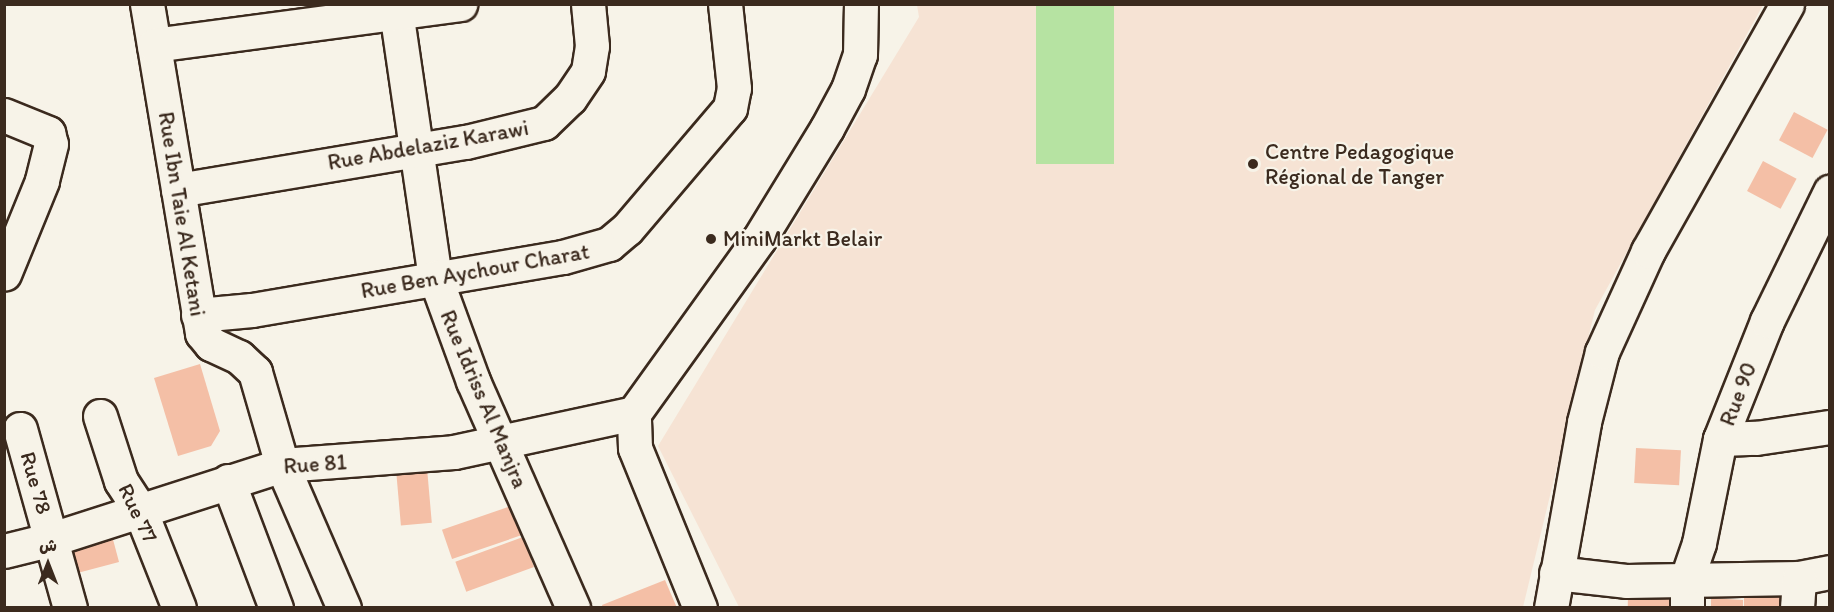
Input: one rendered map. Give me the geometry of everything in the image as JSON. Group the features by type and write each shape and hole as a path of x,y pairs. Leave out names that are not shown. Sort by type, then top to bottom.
{"street":[{"name":"Rue Ibn Taie Al Ketani","path":"147,4 198,315 206,339 239,357 255,372 282,465 344,608"},
{"path":"154,45 396,9 460,4"},
{"name":"Rue Abdelaziz Karawi","path":"178,190 512,133 553,116 588,71 592,46 588,4"},
{"name":"Rue Ben Aychour Charat","path":"198,315 252,310 598,249 627,229 730,108 734,71 725,4"},
{"path":"700,608 635,448 634,413 759,239 827,128 848,89 860,55 861,4"},
{"path":"1551,608 1584,422 1602,352 1648,251 1787,4"},
{"name":"Rue Idriss Al Manjra","path":"396,9 435,277 452,329 573,608"},
{"path":"4,115 48,133 50,157 4,274"},
{"name":"Rue 90","path":"1687,593 1720,438 1767,321 1830,192"},
{"name":"Rue 81","path":"4,551 52,539 282,465 454,452 634,413"},
{"name":"Rue 77","path":"100,416 121,481 140,510 179,608"},
{"path":"1720,438 1756,438 1830,427"},
{"name":"Rue 78","path":"20,429 70,608"},
{"path":"228,481 276,608"},
{"path":"1556,573 1626,581 1687,593 1808,586"}],"shaded area":[{"name":"Centre Pedagogique Régional de Tanger","path":"917,5 1763,5 1595,310 1523,607 739,607 658,446 919,17"}],"green space":[{"path":"1036,5 1114,5 1114,164 1036,164"}],"building":[{"path":"1794,112 1828,130 1813,158 1779,140"},
{"path":"1763,161 1797,179 1781,209 1747,191"},
{"path":"200,364 220,431 211,446 178,456 154,378"},
{"path":"1636,448 1681,450 1679,485 1634,483"},
{"path":"427,468 432,523 401,525 396,471"},
{"path":"511,506 521,535 452,559 442,530"},
{"path":"111,532 119,562 75,574 67,544"},
{"path":"523,537 534,567 466,592 455,562"},
{"path":"665,580 677,608 603,608 602,605"},
{"path":"1628,593 1670,594 1670,608 1628,608"},
{"path":"1744,593 1783,593 1783,608 1744,608"},
{"path":"1711,598 1743,600 1743,608 1711,608"}],"place":[{"name":"Centre Pedagogique Régional de Tanger","path":"1253,164"},
{"name":"MiniMarkt Belair","path":"711,239"}]}
